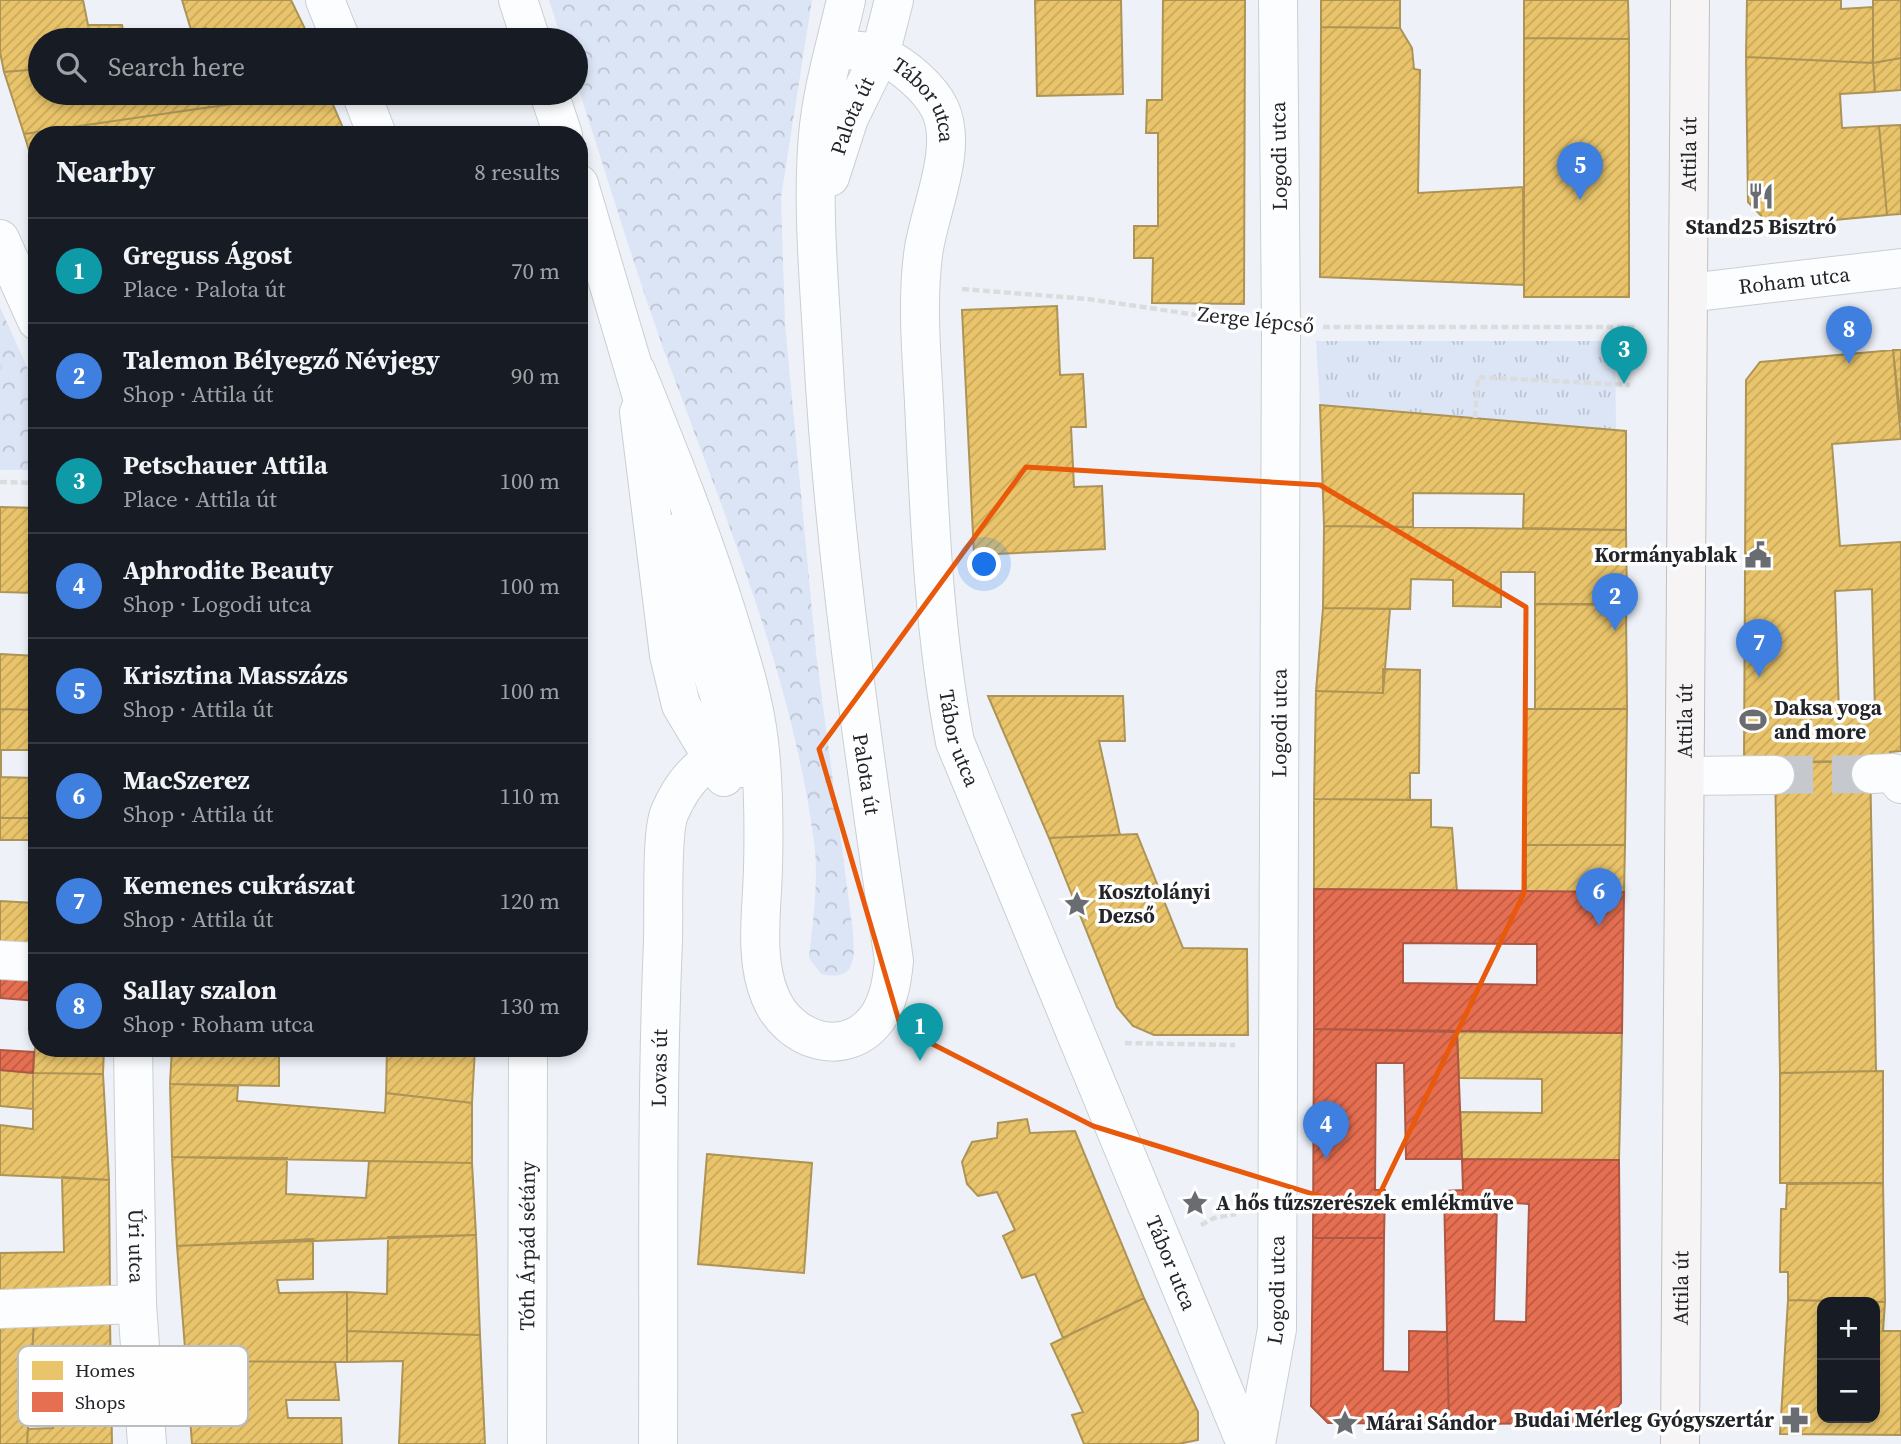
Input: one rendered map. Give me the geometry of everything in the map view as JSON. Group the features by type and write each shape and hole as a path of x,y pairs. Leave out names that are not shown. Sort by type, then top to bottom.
{"main road":[{"name":"Attila út","path":"1680,1444 1690,0"}],"street":[{"path":"325,0 336,28"},
{"path":"518,0 527,28"},
{"name":"Palota út","path":"588,214 636,371 704,643 764,839 762,965 770,996 792,1029 809,1039 828,1042 857,1035 880,1014 892,986 894,961 849,653 826,407 818,234 818,132 846,0"},
{"name":"Palota út","path":"818,234 826,189 849,118 880,55 894,0"},
{"name":"Logodi utca","path":"1256,1444 1277,1329 1281,327 1278,0"},
{"name":"Tábor utca","path":"835,49 880,55 902,68 925,89 940,108 947,132 944,160 926,229 919,286 930,544 942,674 955,742 1246,1444"},
{"path":"366,105 374,126"},
{"path":"553,105 560,126"},
{"path":"0,239 28,301"},
{"name":"Roham utca","path":"1688,293 1901,268"},
{"name":"Lovas út","path":"658,1444 661,979 668,818 688,778 736,749"},
{"path":"1685,776 1775,775"},
{"path":"0,960 28,962"},
{"name":"Úri utca","path":"133,1057 140,1346"},
{"name":"Tóth Árpád sétány","path":"527,1444 528,1057"},
{"path":"0,1310 137,1304"},
{"name":"Úri utca","path":"146,1426 147,1444"}],"path":[{"name":"Zerge lépcső","path":"919,286 1088,299 1281,327 1637,327"},
{"path":"0,364 0,370"},
{"path":"1475,418 1478,377 1630,385"},
{"path":"0,482 28,483"},
{"path":"1080,1043 1278,1045"},
{"path":"1163,1244 1214,1218 1278,1206"}],"highlighted area":[{"path":"1026,467 1320,485 1526,607 1524,893 1371,1212 1093,1126 901,1028 819,749"}],"green space":[{"path":"549,0 812,0 781,197 785,324 816,653 853,932 854,951 851,966 841,974 821,974 809,958 816,871 804,779 772,653 752,591 663,348 584,105 588,105 588,28 558,28"},
{"path":"0,307 28,369 28,470 0,470"},
{"path":"1316,341 1615,341 1616,430 1320,405"}],"building: Homes":[{"path":"0,0 83,0 88,25 122,25 123,28 28,28 28,70 4,72 0,52"},
{"path":"182,0 291,0 305,28 206,28 190,28"},
{"path":"1035,0 1121,0 1123,94 1037,96"},
{"path":"1163,0 1245,0 1244,304 1152,303 1153,258 1134,258 1134,226 1158,226 1158,133 1146,133 1147,100 1162,100"},
{"path":"1321,0 1400,0 1400,28 1321,27"},
{"path":"1524,0 1628,0 1629,39 1524,38"},
{"path":"1747,0 1841,0 1841,9 1873,7 1873,63 1746,57"},
{"path":"1873,0 1901,0 1901,58 1873,63"},
{"path":"1321,27 1400,28 1412,48 1414,69 1420,70 1418,193 1523,187 1524,285 1320,277"},
{"path":"1524,38 1629,39 1629,297 1524,297"},
{"path":"1746,57 1873,63 1875,92 1840,94 1842,128 1879,126 1887,215 1771,226 1748,202"},
{"path":"1901,58 1901,90 1875,92 1873,63"},
{"path":"28,70 28,105 225,105 79,126 28,126 28,133 24,134 4,72"},
{"path":"225,105 333,105 342,126 79,126"},
{"path":"1901,125 1901,214 1887,215 1879,126"},
{"path":"1057,306 1060,375 1083,374 1086,427 1071,427 1074,487 1102,486 1105,549 974,555 962,310"},
{"path":"1893,350 1901,439 1832,444 1840,546 1901,542 1901,751 1890,752 1889,761 1744,762 1746,380 1760,362","holes":["1872,589 1875,714 1839,714 1835,591"]},
{"path":"1893,350 1901,350 1901,423"},
{"path":"1320,405 1626,431 1626,530 1523,528 1524,494 1413,493 1413,527 1324,526"},
{"path":"0,507 28,508 28,593 0,592"},
{"path":"1324,526 1626,530 1627,604 1535,604 1535,572 1501,572 1501,607 1453,606 1453,580 1411,579 1410,609 1323,608"},
{"path":"1535,604 1626,605 1627,709 1535,709"},
{"path":"1323,608 1390,609 1383,693 1316,691"},
{"path":"0,654 28,656 28,710 0,709"},
{"path":"1383,669 1420,670 1419,773 1410,773 1410,800 1314,799 1316,691 1383,693"},
{"path":"988,696 1123,696 1125,741 1099,741 1120,835 1049,838"},
{"path":"0,709 28,710 28,750 1,750 1,777 28,778 28,818 0,818"},
{"path":"1526,709 1627,709 1625,845 1526,845"},
{"path":"1870,761 1876,1071 1780,1073 1775,763"},
{"path":"1314,799 1431,800 1431,827 1452,828 1457,891 1314,889"},
{"path":"0,818 28,818 28,840 0,840"},
{"path":"1137,834 1183,948 1247,949 1248,1035 1154,1035 1133,1026 1117,1007 1049,838"},
{"path":"1526,845 1625,845 1624,892 1526,892"},
{"path":"0,901 28,903 28,950 0,948"},
{"path":"1457,1032 1622,1033 1619,1160 1462,1159 1460,1112 1542,1113 1542,1079 1459,1078"},
{"path":"34,1057 104,1057 103,1074 33,1073"},
{"path":"172,1057 279,1057 279,1086 170,1084"},
{"path":"387,1057 475,1057 472,1103 386,1093"},
{"path":"0,1070 33,1073 33,1109 0,1106"},
{"path":"1883,1071 1883,1183 1780,1183 1780,1073"},
{"path":"33,1073 103,1074 109,1180 0,1175 0,1125 33,1129"},
{"path":"170,1084 238,1086 237,1101 385,1113 386,1093 472,1103 472,1163 172,1157"},
{"path":"1027,1119 1030,1133 1075,1131 1144,1298 1063,1338 1035,1274 1022,1278 1003,1236 1015,1230 997,1192 978,1196 967,1184 962,1162 972,1142 997,1138 998,1123"},
{"path":"707,1154 812,1163 804,1273 698,1264"},
{"path":"172,1157 287,1158 286,1194 366,1198 369,1161 472,1163 476,1235 177,1246"},
{"path":"62,1177 109,1180 110,1296 0,1300 0,1253 64,1252"},
{"path":"1883,1183 1885,1302 1880,1302 1880,1297 1788,1300 1788,1272 1780,1272 1781,1209 1786,1209 1787,1184"},
{"path":"476,1235 480,1335 347,1331 347,1292 387,1294 388,1237"},
{"path":"313,1239 313,1279 277,1280 279,1293 347,1292 347,1362 248,1361 248,1346 185,1346 177,1246"},
{"path":"1144,1298 1198,1412 1198,1440 1178,1444 1084,1444 1072,1415 1083,1412 1051,1344"},
{"path":"1788,1300 1817,1301 1817,1423 1880,1423 1880,1302 1885,1302 1883,1331 1901,1331 1901,1435 1780,1434"},
{"path":"0,1319 34,1320 33,1346 18,1346 18,1426 28,1426 27,1444 0,1444"},
{"path":"34,1320 110,1320 110,1346 32,1346"},
{"path":"347,1331 480,1335 485,1444 399,1444 403,1361 347,1362"},
{"path":"248,1361 335,1362 339,1400 286,1400 288,1418 341,1418 342,1444 192,1444 191,1426 248,1426"},
{"path":"112,1426 112,1444 27,1444 28,1429"}],"building: Shops":[{"path":"1314,889 1624,892 1622,1033 1314,1029","holes":["1403,943 1537,944 1537,985 1403,983"]},
{"path":"0,975 28,976 28,1000 0,998"},
{"path":"1314,1029 1457,1032 1462,1159 1406,1159 1404,1063 1376,1063 1375,1190 1385,1190 1384,1238 1313,1238"},
{"path":"0,1050 28,1052 28,1057 34,1057 33,1073 0,1070"},
{"path":"1462,1159 1619,1160 1621,1403 1604,1423 1449,1424 1444,1191 1463,1190","holes":["1497,1202 1529,1204 1526,1322 1494,1321"]},
{"path":"1313,1238 1384,1238 1383,1371 1409,1372 1409,1331 1447,1332 1449,1424 1328,1423 1311,1406"}],"tunnel":[{"path":"1775,775 1871,774"}],"place":[{"name":"Stand25 Bisztró","path":"1761,196"},
{"name":"Krisztina Masszázs","path":"1580,200"},
{"name":"Sallay szalon","path":"1849,364"},
{"name":"Petschauer Attila","path":"1624,384"},
{"name":"Kormányablak","path":"1758,555"},
{"name":"Talemon Bélyegző Névjegy","path":"1615,631"},
{"name":"Kemenes cukrászat","path":"1759,677"},
{"name":"Daksa yoga and more","path":"1753,720"},
{"name":"Kosztolányi Dezső","path":"1077,904"},
{"name":"MacSzerez","path":"1599,926"},
{"name":"Greguss Ágost","path":"920,1061"},
{"name":"Aphrodite Beauty","path":"1326,1159"},
{"name":"A hős tűzszerészek emlékműve","path":"1195,1203"},
{"name":"Budai Mérleg Gyógyszertár","path":"1795,1420"},
{"name":"Márai Sándor","path":"1345,1423"}]}
